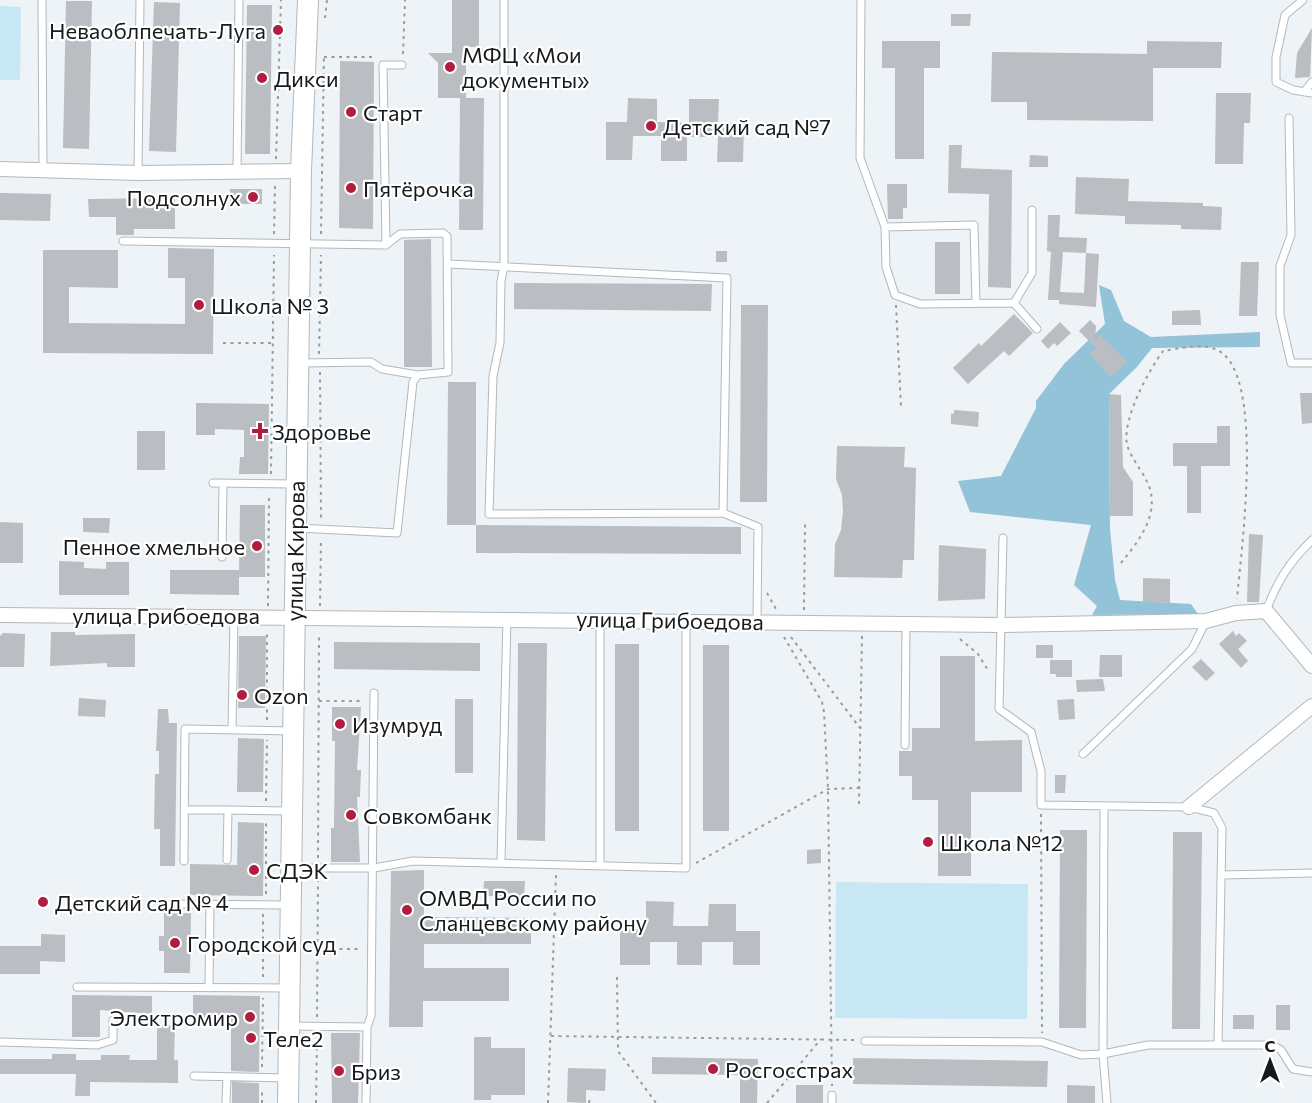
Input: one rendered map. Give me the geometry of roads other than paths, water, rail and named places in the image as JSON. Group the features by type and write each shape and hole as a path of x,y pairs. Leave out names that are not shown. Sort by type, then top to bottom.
{"street":[{"name":"улица Кирова","path":"288,1103 301,171 308,0"},
{"path":"0,169 138,173 301,171"},
{"path":"1266,611 1312,666"},
{"name":"улица Грибоедова","path":"0,615 757,621 782,626 1206,621 1236,613 1266,611"},
{"path":"1189,807 1312,706"}],"lane":[{"path":"42,0 42,170"},
{"path":"138,173 140,0"},
{"path":"237,172 239,0"},
{"path":"504,0 504,266 501,281 500,342 493,376 489,514 723,513 758,526 757,621"},
{"path":"861,0 860,158 885,227 886,267 895,295 920,304 1014,303 1037,329"},
{"path":"1303,0 1285,15 1276,57 1276,82 1293,90 1308,93 1312,82"},
{"path":"386,245 383,65 402,65"},
{"path":"1289,118 1290,235 1280,266 1280,315 1290,363 1312,363"},
{"path":"1014,303 1032,273 1032,210"},
{"path":"885,227 974,225 976,303"},
{"path":"123,242 386,245 400,234 443,233 447,236 448,372 418,375 382,369 371,362 298,363"},
{"path":"447,264 727,278 723,513"},
{"path":"297,528 397,533 413,382 418,375"},
{"path":"213,483 296,484"},
{"path":"222,557 224,483"},
{"path":"1003,538 999,709 1031,732 1041,771 1041,805 1189,807 1214,813 1222,828 1218,1046"},
{"path":"1266,611 1278,580 1293,558 1312,540"},
{"path":"232,730 234,616"},
{"path":"501,861 507,619"},
{"path":"600,620 600,865"},
{"path":"290,868 374,868 413,861 501,861 686,868 686,621"},
{"path":"1083,754 1192,649 1206,621"},
{"path":"905,746 906,624"},
{"path":"366,1103 367,1027 371,1016 374,868 374,693"},
{"path":"184,861 185,729 292,731"},
{"path":"1104,807 1103,1054 1107,1103"},
{"path":"185,810 291,811"},
{"path":"227,860 228,810"},
{"path":"1221,875 1312,873"},
{"path":"172,904 290,905"},
{"path":"209,988 210,904"},
{"path":"77,987 289,988"},
{"path":"0,1042 97,1045 113,1040 113,1020"},
{"path":"288,1026 367,1027"},
{"path":"865,1041 1042,1042 1081,1054 1103,1054 1148,1046 1272,1046 1281,1050 1293,1069 1312,1072"},
{"path":"194,1076 288,1078"},
{"path":"226,1103 227,1077"},
{"path":"832,1095 832,1103"}],"place":[{"name":"Неваоблпечать-Луга","path":"278,30"},
{"name":"МФЦ «Мои документы»","path":"450,67"},
{"name":"Дикси","path":"262,78"},
{"name":"Старт","path":"351,112"},
{"name":"Детский сад №7","path":"651,126"},
{"name":"Пятёрочка","path":"351,188"},
{"name":"Подсолнух","path":"253,197"},
{"name":"Школа № 3","path":"199,305"},
{"name":"Здоровье","path":"260,431"},
{"name":"Пенное хмельное","path":"257,546"},
{"name":"Ozon","path":"242,695"},
{"name":"Изумруд","path":"340,724"},
{"name":"Совкомбанк","path":"351,815"},
{"name":"Школа №12","path":"928,842"},
{"name":"СДЭК","path":"254,870"},
{"name":"Детский сад № 4","path":"43,902"},
{"name":"ОМВД России по Сланцевскому району","path":"407,910"},
{"name":"Городской суд","path":"175,943"},
{"name":"Электромир","path":"250,1017"},
{"name":"Теле2","path":"251,1038"},
{"name":"Росгосстрах","path":"713,1069"},
{"name":"Бриз","path":"339,1071"}]}
